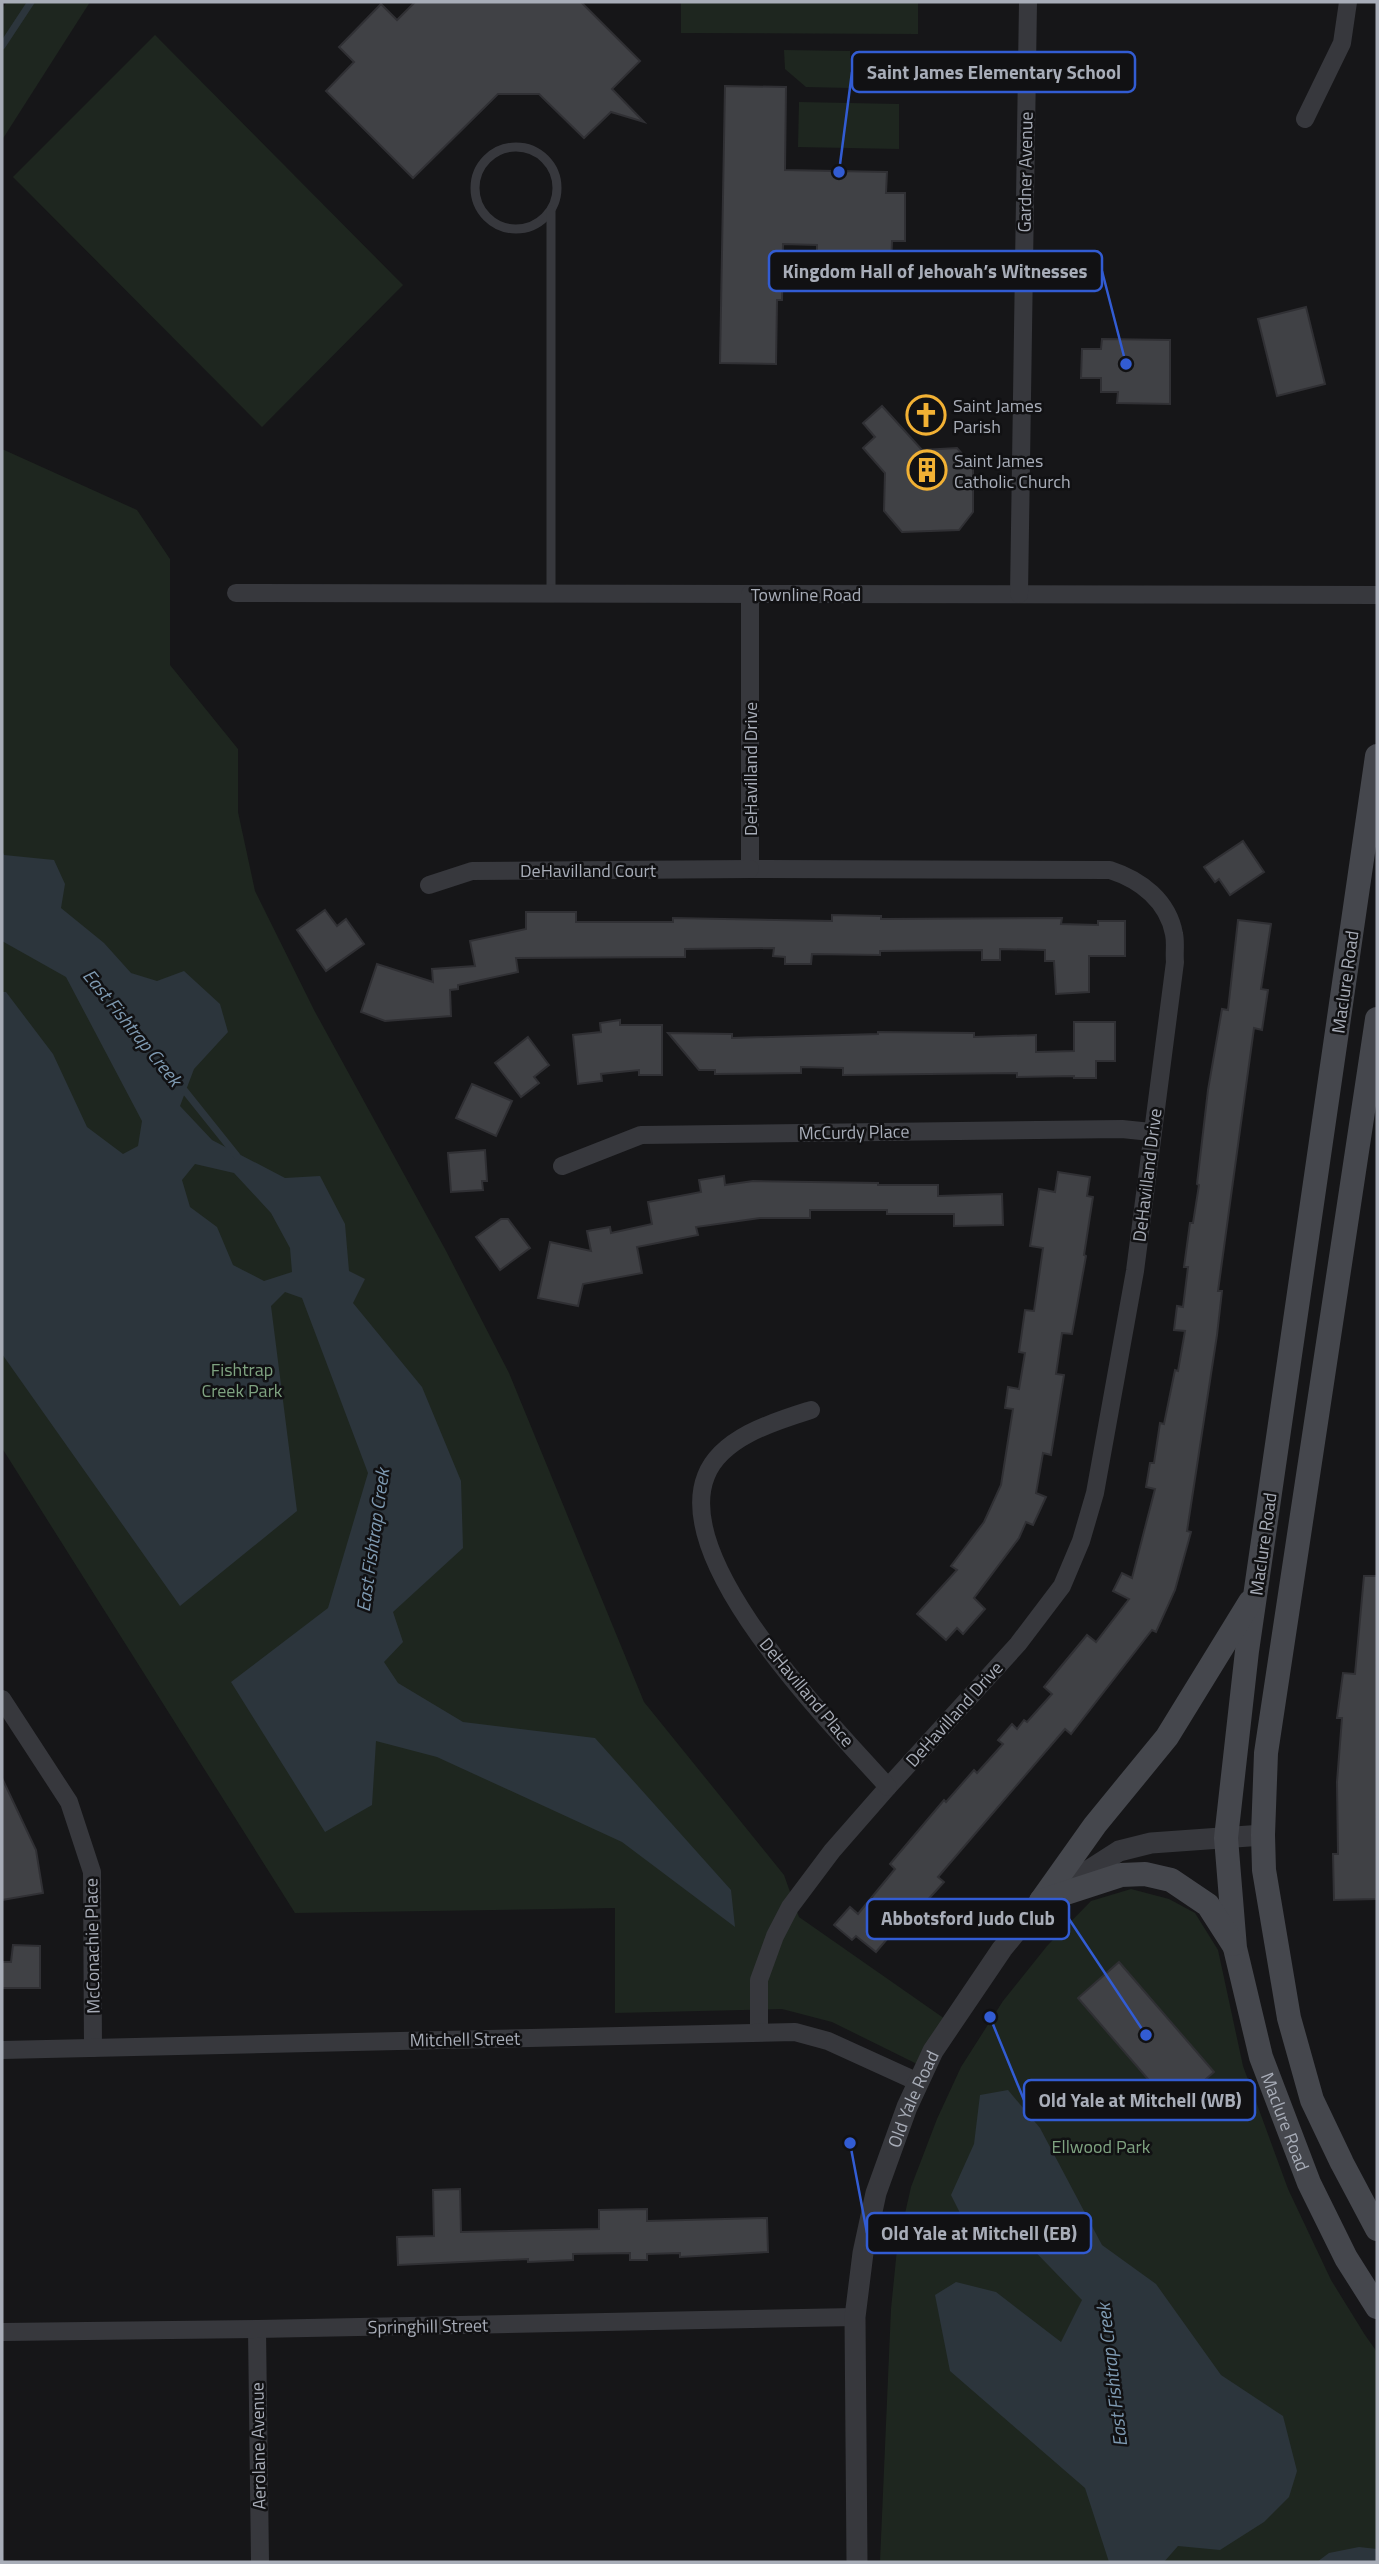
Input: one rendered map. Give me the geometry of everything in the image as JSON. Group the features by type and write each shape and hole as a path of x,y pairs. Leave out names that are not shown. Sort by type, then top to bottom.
{"main road":[{"name":"Maclure Road","path":"1377,757 1256,1592 1226,1838 1235,1948 1261,2057 1309,2183 1341,2247 1377,2306"},
{"name":"Maclure Road","path":"1377,1019 1266,1753 1262,1835 1264,1870 1289,2018 1312,2100 1377,2229"},
{"path":"1041,1901 1095,1825 1167,1737 1256,1592"},
{"path":"1041,1901 1121,1875 1145,1874 1158,1877 1171,1881 1208,1905 1235,1948"}],"street":[{"name":"Gardner Avenue","path":"1019,594 1028,2"},
{"path":"1305,119 1342,43 1348,2"},
{"name":"Townline Road","path":"236,593 1377,595"},
{"name":"DeHavilland Drive","path":"750,594 750,869 1110,870 1130,876 1157,899 1167,915 1174,935 1175,962 1135,1271 1095,1493 1081,1541 1062,1586 1026,1634 832,1851 790,1907 775,1936 759,1980 759,2031"},
{"name":"DeHavilland Court","path":"429,886 472,871 750,869"},
{"name":"McCurdy Place","path":"562,1166 641,1135 1122,1129 1152,1132"},
{"name":"DeHavilland Place","path":"811,1410 762,1426 723,1451 706,1475 701,1502 706,1537 723,1580 773,1655 888,1787"},
{"name":"McConachie Place","path":"2,1699 69,1802 92,1872 93,2048"},
{"name":"Old Yale Road","path":"857,2562 855,2317 863,2253 876,2193 933,2050 1041,1901 1119,1851 1152,1843 1262,1835"},
{"name":"Mitchell Street","path":"2,2049 795,2032 828,2041 918,2082"},
{"name":"Springhill Street","path":"2,2332 855,2317"},
{"name":"Aerolane Avenue","path":"257,2329 260,2562"}],"lane":[{"path":"551,209 532,226 520,229 495,224 477,203 474,190 476,176 483,163 505,148 532,150 544,158 552,169 556,183 556,197 551,209 551,594"}],"green space":[{"path":"7,2 90,2 2,140 2,9"},
{"path":"681,2 918,2 918,34 681,33"},
{"path":"155,35 403,285 262,427 13,177"},
{"path":"784,50 850,51 850,88 806,87 785,69"},
{"path":"799,102 899,104 899,149 798,147"},
{"name":"Fishtrap Creek Park","path":"2,449 137,510 170,559 170,665 238,749 238,812 255,891 314,1010 445,1249 509,1373 644,1702 784,1875 799,1917 945,2019 917,2064 832,2022 782,2009 615,2013 615,1908 295,1913 2,1448"},
{"name":"Ellwood Park","path":"1131,1889 1169,1899 1195,1913 1218,1950 1243,2066 1288,2189 1331,2280 1377,2352 1377,2562 880,2562 891,2309 897,2249 911,2187 937,2119 961,2067 1003,2001 1047,1946 1091,1901"}],"water":[{"path":"2,850 4,855 54,860 65,884 61,908 104,943 131,973 157,981 184,971 220,1004 228,1032 194,1069 180,1106 212,1140 285,1178 320,1176 345,1224 349,1271 365,1279 353,1303 422,1387 461,1481 463,1548 393,1612 403,1642 384,1662 398,1683 463,1722 595,1738 731,1890 735,1927 622,1842 437,1757 376,1741 372,1805 325,1832 231,1682 328,1608 368,1473 302,1298 285,1292 271,1306 297,1511 180,1606 2,1354 2,992 6,992 53,1054 87,1127 123,1154 138,1146 142,1121 66,977 2,941","holes":["195,1164 234,1173 271,1213 290,1248 292,1272 264,1281 233,1265 217,1227 190,1207 182,1180"]},
{"path":"1008,2090 1040,2128 1102,2245 1156,2284 1221,2375 1283,2416 1297,2471 1289,2497 1264,2522 1220,2550 1178,2546 1164,2562 1109,2562 1085,2488 950,2371 935,2295 956,2282 996,2292 1061,2342 1082,2300 1020,2236 965,2223 951,2195 974,2144 980,2095"},
{"path":"1359,2547 1377,2549 1377,2562 1317,2562 1329,2553"}],"building":[{"path":"415,2 581,2 640,61 612,89 644,122 611,112 584,138 539,94 498,94 413,178 326,91 354,62 339,47 381,4 397,20"},
{"path":"725,86 786,87 785,170 887,172 886,193 905,193 905,241 892,241 891,266 817,265 817,245 783,244 782,300 777,300 776,364 720,363"},
{"path":"1306,307 1325,384 1277,396 1258,319"},
{"path":"1102,339 1170,340 1170,404 1117,403 1118,392 1101,392 1101,378 1081,378 1082,349 1101,349"},
{"name":"Saint James Catholic Church","path":"882,406 922,450 957,448 973,466 973,512 959,530 902,532 884,511 885,473 863,448 875,437 863,423"},
{"path":"1243,841 1264,872 1230,895 1219,879 1215,882 1204,867"},
{"path":"325,910 337,926 346,919 364,944 326,971 297,930"},
{"path":"526,912 576,912 576,922 673,922 673,918 832,921 832,915 881,916 881,919 1062,918 1061,924 1098,925 1098,921 1125,921 1125,956 1089,956 1089,992 1056,994 1054,961 1045,961 1045,950 1000,949 1000,960 982,960 982,950 880,951 880,955 812,954 811,964 785,964 785,957 773,956 774,948 685,949 685,957 516,958 518,972 458,985 458,989 450,990 451,1016 385,1021 361,1012 377,964 433,982 432,969 475,966 470,941 526,929"},
{"path":"1238,920 1271,924 1261,989 1268,990 1262,1030 1254,1028 1218,1291 1222,1291 1217,1335 1187,1531 1191,1532 1175,1590 1156,1632 1152,1630 1071,1734 1065,1729 938,1877 944,1882 914,1915 910,1912 876,1952 856,1936 852,1940 834,1925 850,1907 858,1914 895,1869 890,1864 944,1800 946,1802 974,1770 977,1773 1003,1744 998,1740 1012,1724 1017,1729 1024,1720 1027,1722 1052,1694 1044,1687 1087,1635 1096,1642 1129,1599 1113,1591 1122,1573 1132,1578 1155,1489 1146,1487 1150,1463 1154,1463 1160,1423 1164,1424 1175,1370 1178,1371 1185,1331 1174,1330 1177,1306 1183,1307 1188,1267 1184,1267 1199,1185 1208,1090 1222,1009 1228,1010"},
{"path":"620,1020 620,1025 662,1025 662,1075 639,1075 639,1070 601,1074 602,1081 578,1084 573,1035 601,1032 600,1023"},
{"path":"1074,1022 1115,1022 1115,1061 1096,1061 1096,1078 1017,1077 1017,1073 843,1075 843,1068 801,1067 801,1073 715,1074 715,1070 699,1070 668,1033 732,1034 732,1038 878,1032 974,1033 974,1037 1036,1035 1036,1052 1074,1051"},
{"path":"528,1037 549,1065 534,1077 539,1083 521,1097 495,1063"},
{"path":"472,1084 512,1101 496,1136 456,1118"},
{"path":"485,1150 487,1181 482,1181 483,1190 451,1192 448,1153"},
{"path":"1058,1172 1090,1177 1087,1196 1093,1197 1072,1334 1062,1333 1056,1374 1064,1375 1051,1455 1043,1453 1036,1493 1046,1497 1033,1525 1026,1522 1019,1538 974,1598 985,1609 963,1634 957,1628 946,1640 917,1614 957,1570 951,1566 984,1522 1001,1485 1013,1409 1005,1408 1008,1387 1019,1389 1025,1353 1019,1352 1025,1310 1034,1311 1043,1248 1030,1246 1039,1189 1055,1192"},
{"path":"724,1176 725,1185 753,1181 878,1183 938,1185 938,1196 1002,1194 1003,1225 954,1226 954,1214 887,1214 887,1210 810,1210 810,1218 760,1218 696,1227 698,1235 637,1247 642,1273 583,1284 578,1306 538,1298 550,1242 591,1251 587,1231 610,1227 611,1233 652,1224 648,1202 701,1192 699,1180"},
{"path":"501,1219 508,1219 530,1248 500,1270 476,1237"},
{"path":"1364,1576 1377,1576 1376,1899 1334,1900 1333,1854 1338,1854 1337,1782 1342,1718 1337,1718 1343,1673 1355,1674"},
{"path":"2,1778 36,1850 43,1893 2,1900"},
{"path":"13,1945 40,1946 40,1988 2,1988 2,1962 11,1962"},
{"path":"1119,1962 1214,2072 1173,2108 1078,1998"},
{"path":"460,2189 461,2232 599,2229 599,2210 647,2209 647,2221 767,2218 768,2252 680,2257 680,2253 647,2254 647,2260 630,2260 630,2253 573,2254 573,2260 528,2262 528,2259 398,2265 397,2237 434,2236 433,2190"}],"waterway":[{"path":"2,46 31,2"},
{"name":"East Fishtrap Creek","path":"181,1086 237,1156"}],"place":[{"name":"Saint James Elementary School","path":"839,172"},
{"name":"Kingdom Hall of Jehovah’s Witnesses","path":"1126,364"},
{"name":"Saint James Parish","path":"926,415"},
{"name":"Saint James Catholic Church","path":"927,470"},
{"name":"Old Yale at Mitchell (WB)","path":"990,2017"},
{"name":"Abbotsford Judo Club","path":"1146,2035"},
{"name":"Old Yale at Mitchell (EB)","path":"850,2143"}]}
